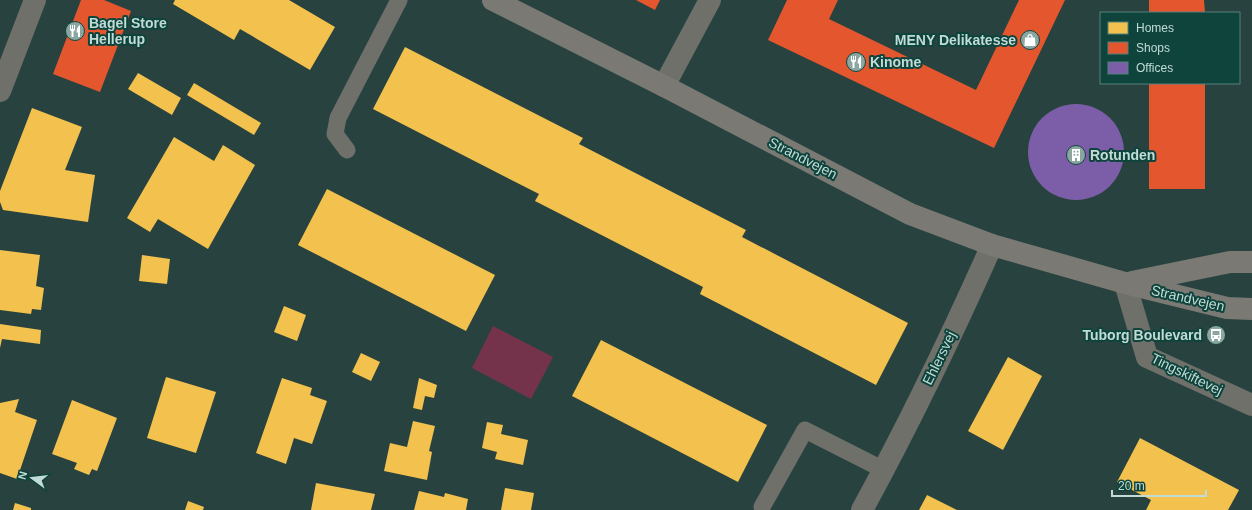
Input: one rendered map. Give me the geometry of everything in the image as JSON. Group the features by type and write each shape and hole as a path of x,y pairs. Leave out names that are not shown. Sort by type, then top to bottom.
{"main road":[{"name":"Strandvejen","path":"493,0 664,86 910,214 992,245 1125,283 1227,308 1252,309"},
{"name":"Strandvejen","path":"1125,283 1230,262 1252,262"}],"street":[{"path":"0,91 35,0"},
{"path":"664,86 710,0"},
{"name":"Ehlersvej","path":"862,510 884,470 962,312 992,245"},
{"name":"Tingskiftevej","path":"1125,283 1147,357 1252,405"}],"lane":[{"path":"347,150 335,134 338,118 399,0"},
{"path":"762,507 805,430 884,470"}],"shaded area":[{"path":"493,326 553,357 531,399 472,368"}],"building: Homes":[{"path":"175,0 289,0 335,27 310,70 240,29 234,40 173,4"},
{"path":"405,47 583,138 579,144 746,230 742,237 908,323 876,385 700,294 703,287 535,201 539,194 373,109"},
{"path":"138,73 181,98 172,115 128,89"},
{"path":"194,83 261,123 254,135 187,95"},
{"path":"32,108 82,127 65,170 95,175 88,222 3,210 0,202 0,191"},
{"path":"174,137 214,161 223,145 255,165 208,249 158,219 150,232 127,218"},
{"path":"327,189 495,275 466,331 298,245"},
{"path":"0,250 40,255 36,286 44,288 41,310 32,309 31,314 0,310"},
{"path":"142,255 170,259 167,284 139,281"},
{"path":"284,306 306,315 297,341 274,332"},
{"path":"0,324 41,330 40,344 2,339 0,348"},
{"path":"601,340 767,425 738,482 572,396"},
{"path":"361,353 380,362 371,381 352,372"},
{"path":"1008,357 1042,376 1003,450 968,431"},
{"path":"166,377 216,392 196,453 147,438"},
{"path":"282,378 312,388 310,395 327,401 312,444 294,438 286,464 256,453"},
{"path":"419,378 437,385 434,398 425,396 422,410 413,408"},
{"path":"19,399 15,412 37,420 17,479 0,473 0,403"},
{"path":"72,400 117,418 97,471 92,469 89,475 74,469 77,463 52,454"},
{"path":"413,421 435,426 429,451 432,452 427,480 384,471 390,443 407,447"},
{"path":"487,422 503,425 501,434 528,440 523,465 495,459 497,452 482,448"},
{"path":"1140,438 1239,490 1228,510 1146,510 1151,500 1117,482"},
{"path":"316,483 375,494 371,510 311,510"},
{"path":"505,488 534,493 531,510 501,510"},
{"path":"419,491 444,497 445,493 468,499 466,510 414,510"},
{"path":"927,495 957,510 919,510"},
{"path":"188,501 204,507 203,510 185,510"},
{"path":"15,503 31,508 31,510 13,510"}],"building: Shops":[{"path":"81,0 104,0 131,11 100,92 53,74"},
{"path":"636,0 660,0 655,10"},
{"path":"787,0 838,0 829,19 976,90 1019,0 1065,0 994,148 768,40"},
{"path":"1149,0 1204,0 1205,12 1149,12"},
{"path":"1149,84 1205,84 1205,189 1149,189"}],"building: Offices":[{"name":"Rotunden","path":"1076,104 1094,108 1103,112 1110,118 1116,125 1120,134 1124,152 1120,170 1116,179 1110,186 1103,192 1094,196 1076,200 1058,196 1049,192 1042,186 1036,179 1032,170 1028,152 1032,134 1036,125 1042,118 1049,112 1058,108"}],"place":[{"name":"Bagel Store Hellerup","path":"75,31"},
{"name":"MENY Delikatesse","path":"1030,40"},
{"name":"Kinome","path":"856,62"},
{"name":"Rotunden","path":"1076,155"},
{"name":"Tuborg Boulevard","path":"1216,335"}]}
